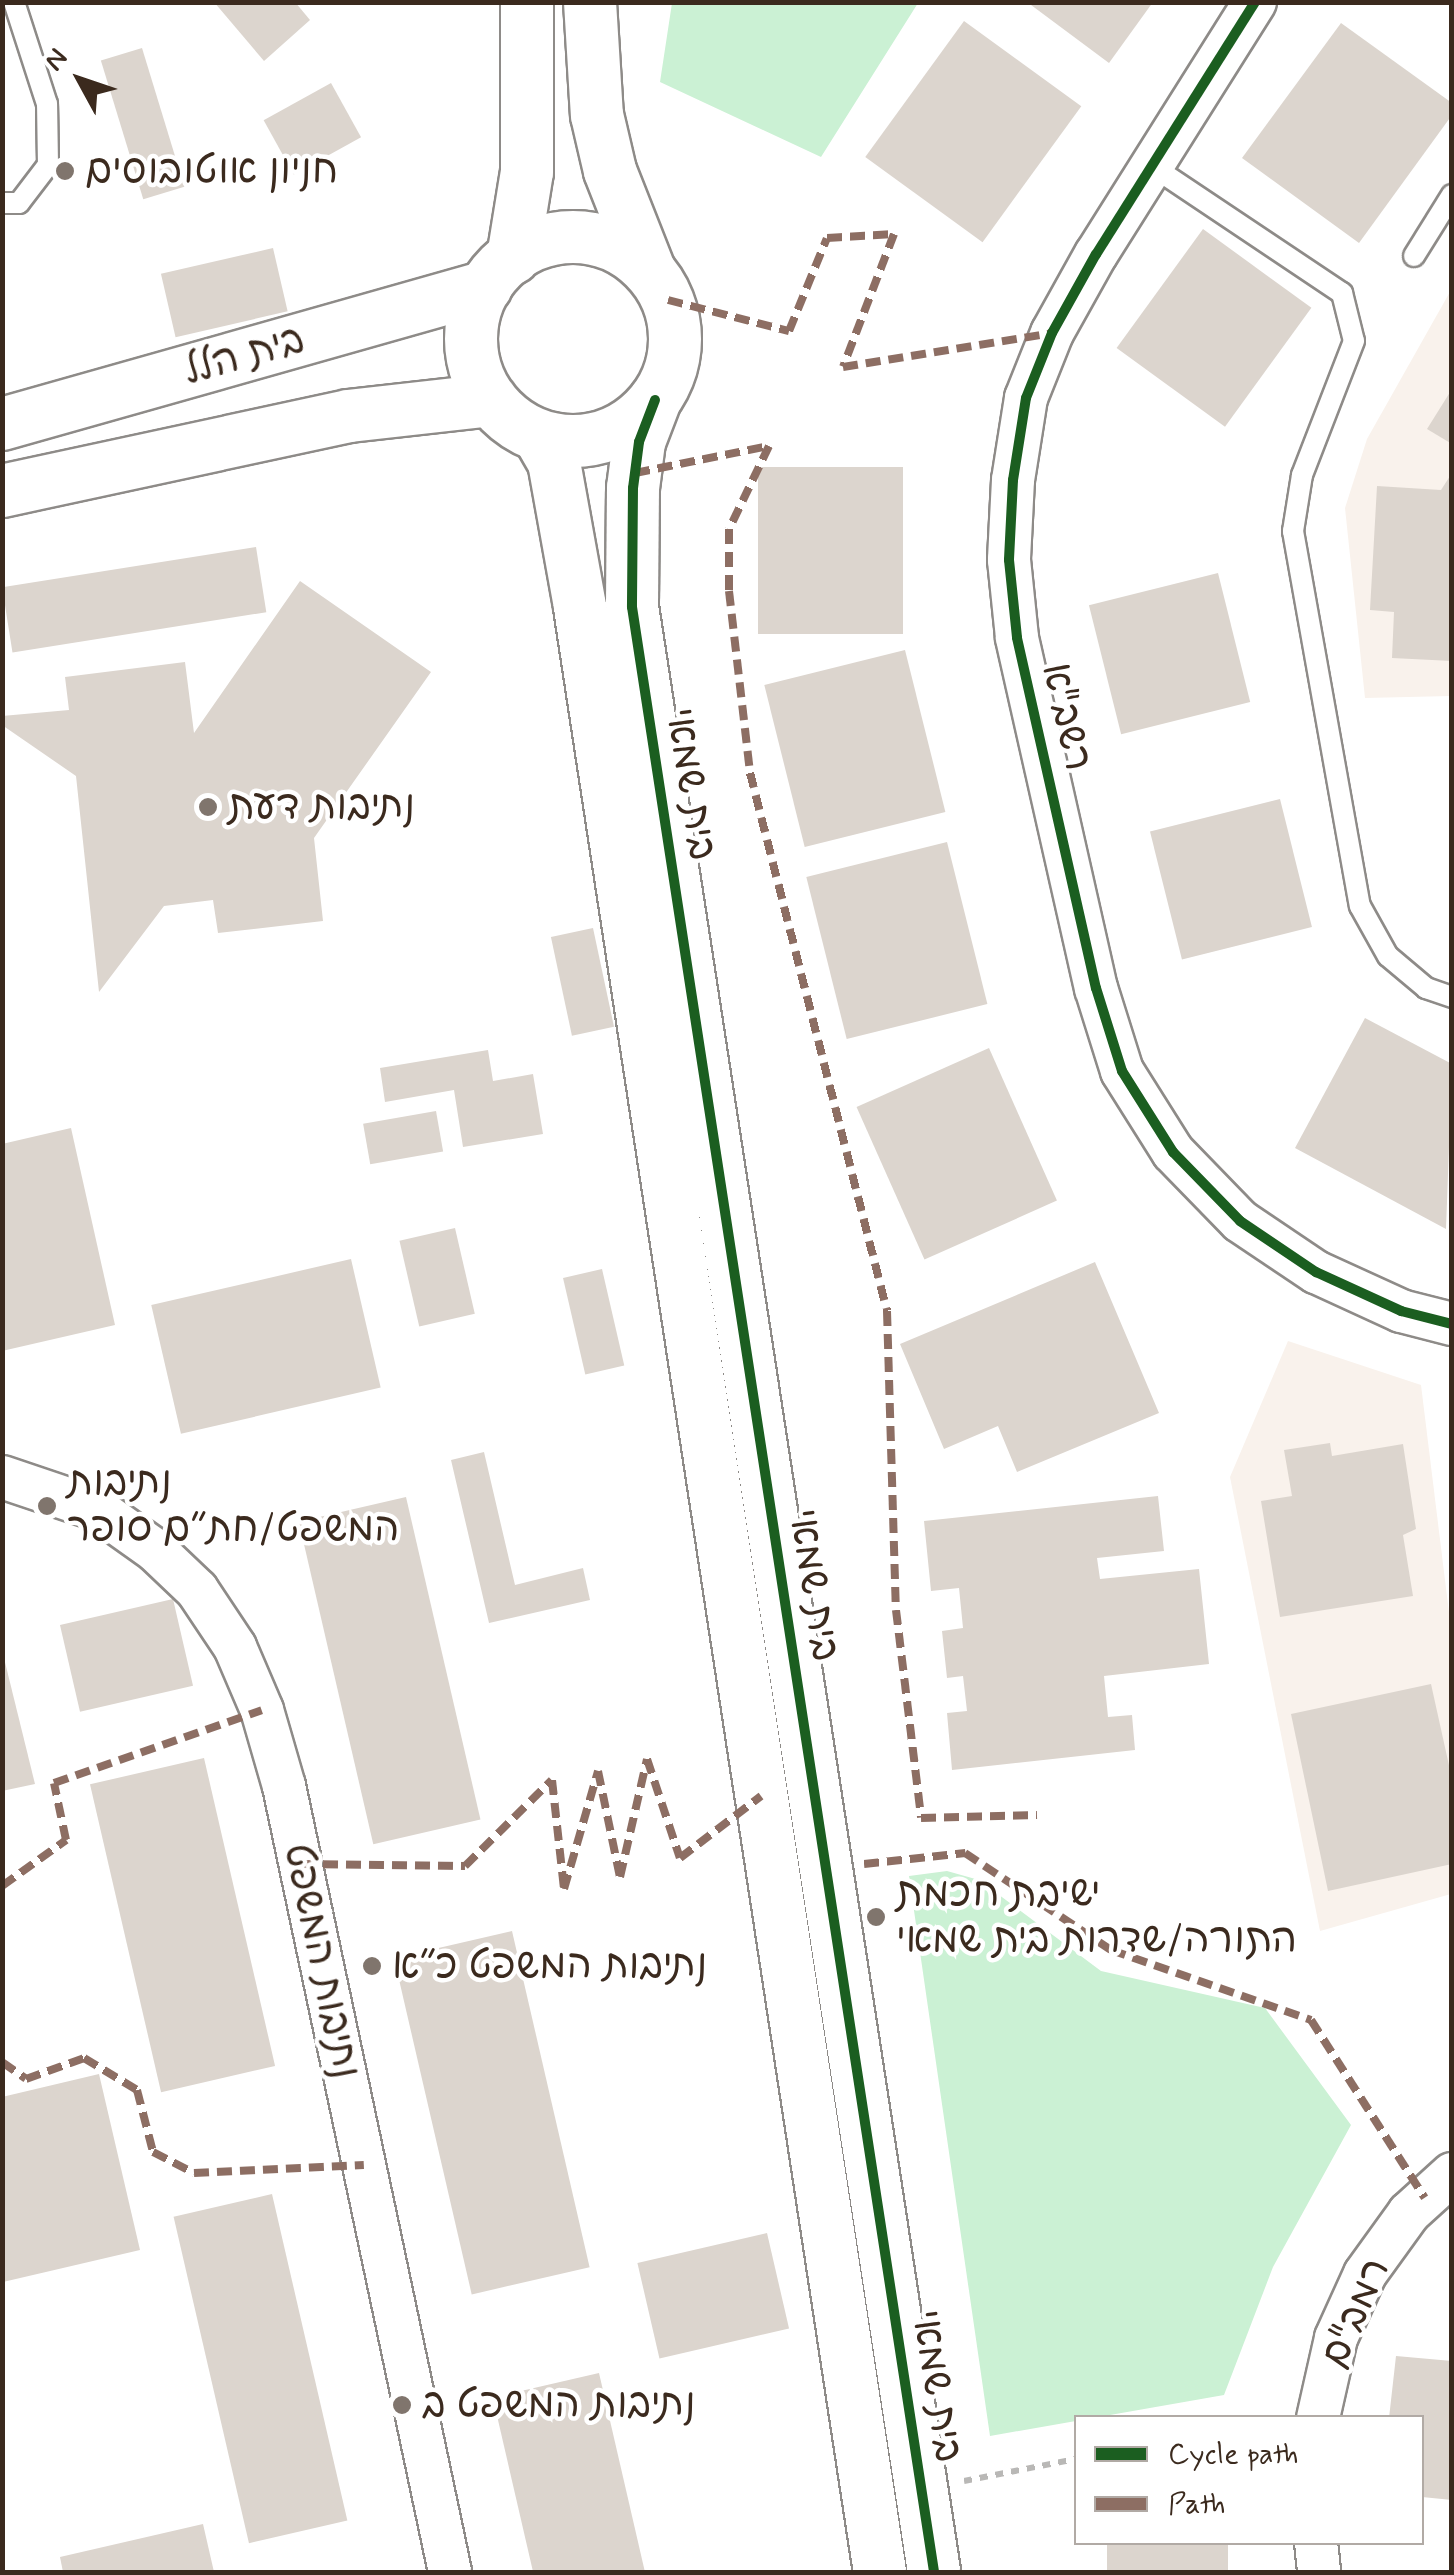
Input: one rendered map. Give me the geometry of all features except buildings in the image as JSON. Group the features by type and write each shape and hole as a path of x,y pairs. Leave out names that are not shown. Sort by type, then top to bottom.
{"street":[{"path":"527,2 527,172 499,273 471,344 491,400 539,436 598,438 630,424 655,400 672,369 676,334 668,300 649,270 610,171 590,11"},
{"name":"רשב\"א","path":"1255,2 1052,333 1026,398 1012,480 1009,560 1017,638 1096,988 1132,1087 1173,1152 1240,1221 1316,1272 1401,1311 1452,1324"},
{"path":"499,273 558,238 589,238 622,249 649,270"},
{"name":"בית הלל","path":"2,424 499,273"},
{"name":"בית הלל","path":"2,491 349,416 491,400"},
{"name":"בית שמאי","path":"655,400 639,442 633,488 632,607 934,2572"},
{"name":"בית שמאי","path":"539,436 554,462 580,607 880,2572"},
{"name":"נתיבות המשפט","path":"2,1477 97,1509 156,1551 197,1590 226,1632 262,1710 284,1786 450,2572"},
{"name":"רמב\"ם","path":"1319,2415 1336,2338 1365,2274 1409,2212 1452,2174"},
{"path":"1316,2545 1319,2572"}],"lane":[{"path":"2,203 19,203 48,165 47,104 14,2"},
{"path":"1152,166 1342,293 1354,341 1302,475 1292,531 1360,906 1388,956 1426,988 1452,998"},
{"path":"1414,256 1452,195"}],"path":[{"path":"963,2481 1074,2459"}],"shaded area":[{"path":"1451,290 1451,696 1365,698 1345,508 1367,439"},
{"path":"1288,1341 1421,1385 1452,1637 1451,1894 1320,1931 1230,1477"}],"green space":[{"path":"672,2 918,3 821,157 660,82"},
{"path":"947,1871 979,1880 1101,1971 1265,2008 1351,2125 1273,2267 1224,2395 1110,2415 1074,2415 1074,2421 990,2436 909,1876"}],"marked path":[{"path":"668,300 789,331 827,238 894,234 843,367 1052,333"},
{"path":"635,473 769,446 729,529 729,591 750,773 887,1311 896,1610 921,1818 1037,1815"},
{"path":"2,1886 66,1840 54,1783 262,1710"},
{"path":"300,1864 465,1866 552,1780 564,1889 598,1771 620,1877 647,1759 680,1858 761,1796"},
{"path":"864,1864 965,1853 1111,1950 1311,2020 1425,2198"},
{"path":"2,2062 26,2079 84,2058 137,2090 153,2152 194,2173 364,2165"}],"cycle path":[{"path":"1255,2 1096,254 1052,333 1026,398 1013,480 1009,560 1017,638 1096,988 1122,1071 1173,1152 1240,1221 1316,1272 1401,1311 1452,1324"},
{"path":"655,400 639,442 633,488 632,607 934,2572"}],"place":[{"name":"חניון אוטובוסים","path":"65,171"},
{"name":"נתיבות דעת","path":"208,807"},
{"name":"נתיבות המשפט/חת״ם סופר","path":"47,1506"},
{"name":"ישיבת חכמת התורה/שדרות בית שמאי","path":"876,1917"},
{"name":"נתיבות המשפט כ״א","path":"372,1966"},
{"name":"נתיבות המשפט ב","path":"402,2405"}]}
